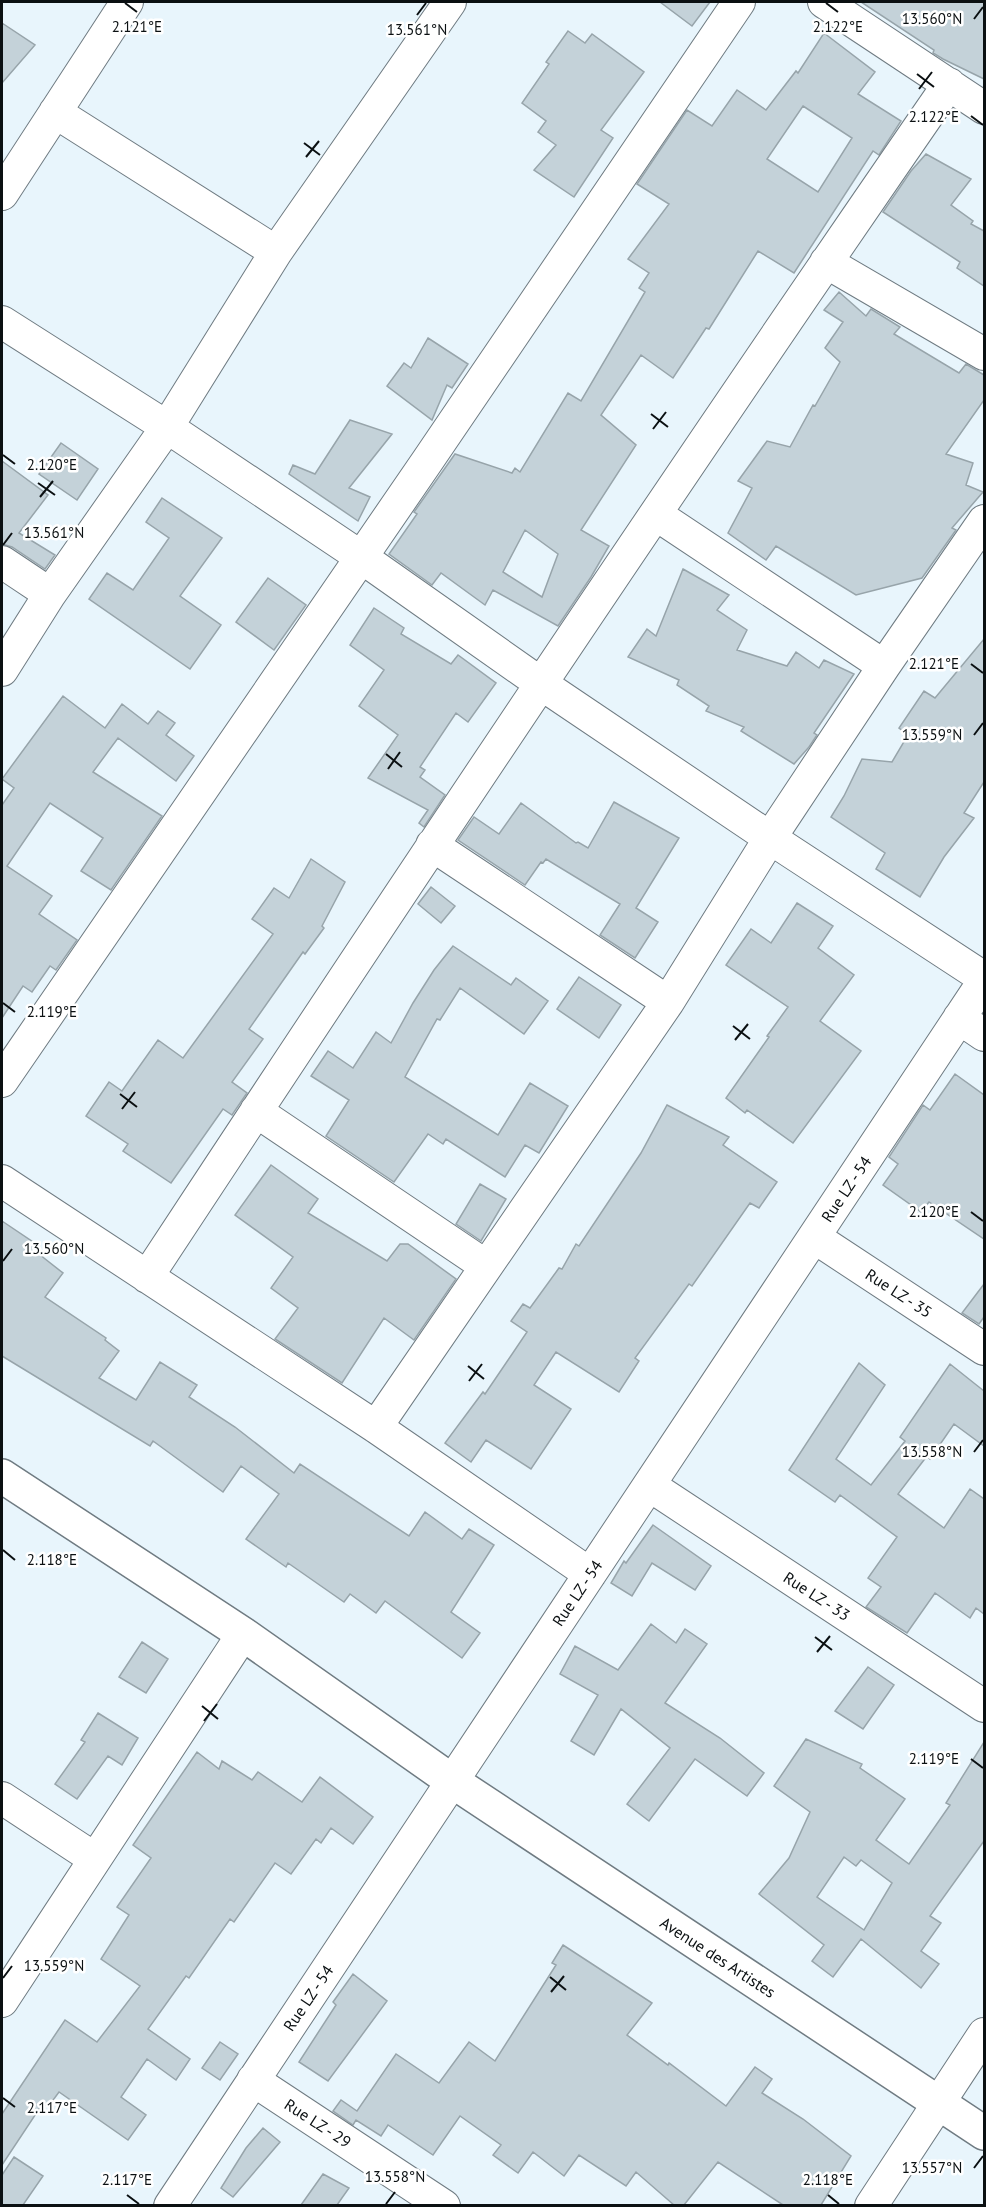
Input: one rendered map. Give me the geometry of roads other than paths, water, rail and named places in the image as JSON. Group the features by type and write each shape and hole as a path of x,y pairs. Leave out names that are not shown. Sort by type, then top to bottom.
{"street":[{"path":"2,194 126,2"},
{"path":"2,670 50,594 167,427 276,252 450,2"},
{"path":"2,1081 739,2"},
{"path":"824,2 984,108"},
{"path":"147,1276 540,682 657,515 826,262 949,84"},
{"path":"55,112 276,252"},
{"path":"826,262 984,354"},
{"path":"2,322 167,427 361,557 770,838 984,980"},
{"path":"657,515 884,666"},
{"path":"376,1427 668,1002 770,838 984,521"},
{"path":"2,562 50,594"},
{"path":"432,846 668,1002"},
{"name":"Rue LZ - 54","path":"170,2205 814,1237 972,1027 984,980"},
{"path":"256,1111 486,1266"},
{"path":"2,1181 376,1427 590,1574"},
{"name":"Rue LZ - 35","path":"814,1237 984,1349"},
{"name":"Avenue des Artistes","path":"2,1476 243,1635 452,1781 984,2133"},
{"name":"Rue LZ - 33","path":"649,1485 984,1706"},
{"path":"2,2001 243,1635"},
{"path":"2,1798 95,1859"},
{"path":"871,2205 984,2034"},
{"name":"Rue LZ - 29","path":"253,2080 444,2205"}]}
